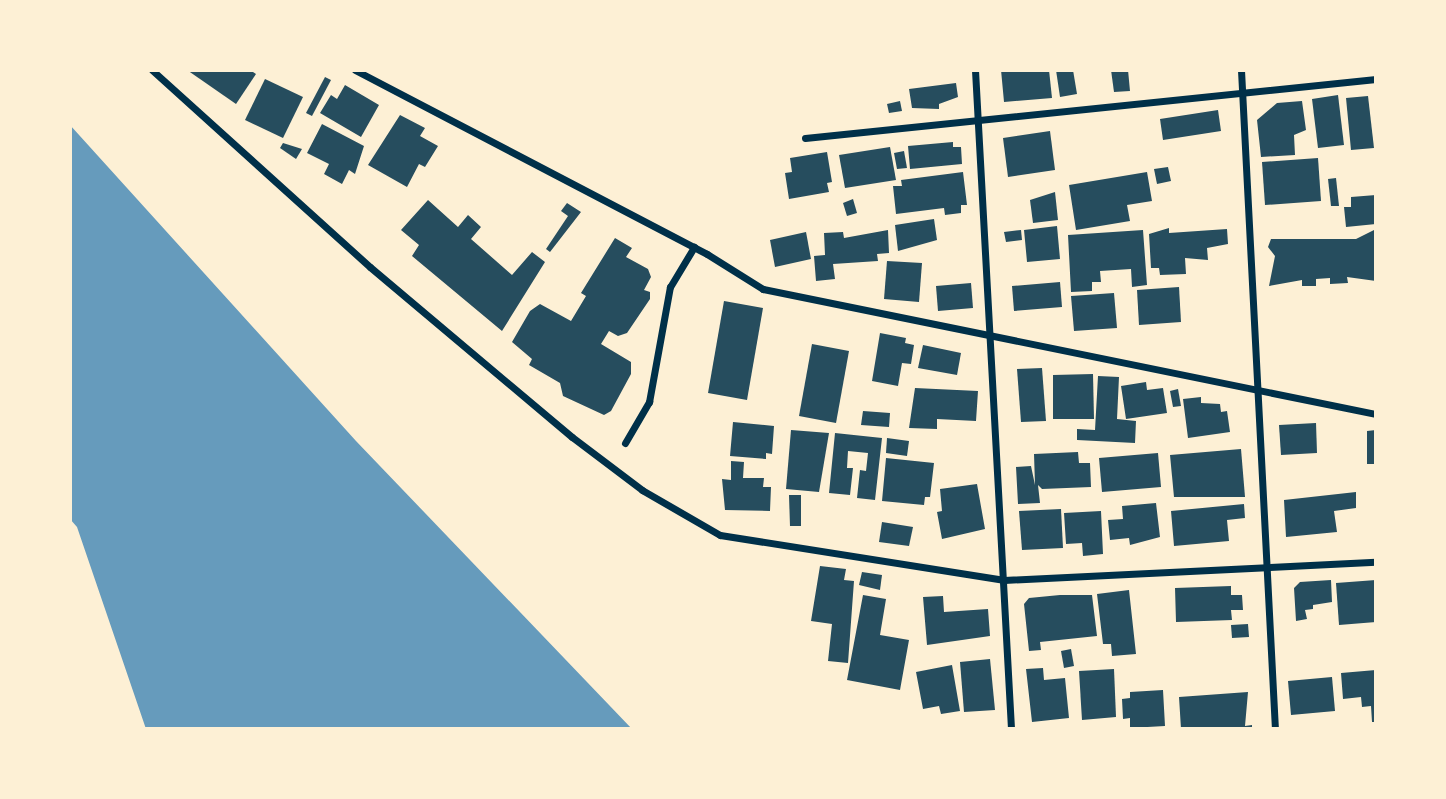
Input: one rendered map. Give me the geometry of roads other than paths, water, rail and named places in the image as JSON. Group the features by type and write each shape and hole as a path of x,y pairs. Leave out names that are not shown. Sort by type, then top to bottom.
{"street":[{"path":"152,70 370,267 572,437 642,490 720,535 1004,580 1376,562"},
{"path":"355,70 694,247 763,289 992,339 1376,414"},
{"path":"975,70 992,339 1011,729"},
{"path":"1241,70 1275,729"},
{"path":"805,138 1376,79"},
{"path":"625,443 649,402 670,287 694,247"}],"water":[{"path":"70,125 356,441 632,729 146,729 77,527 70,519"}]}
